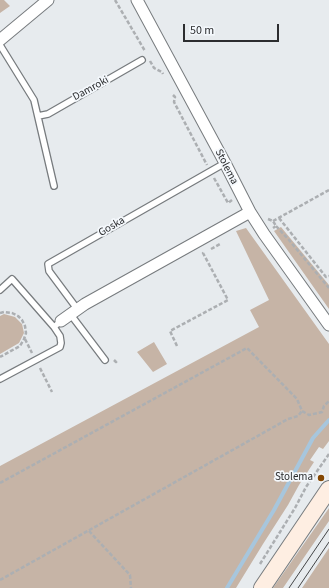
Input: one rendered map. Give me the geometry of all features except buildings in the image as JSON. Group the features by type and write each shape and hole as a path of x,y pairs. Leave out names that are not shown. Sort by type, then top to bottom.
{"main road":[{"path":"262,588 329,489"}],"street":[{"path":"0,40 48,0"},
{"name":"Stolema","path":"137,0 250,212 329,325"},
{"path":"66,318 85,304 250,212"}],"lane":[{"path":"0,45 34,100 54,186"},
{"name":"Damroki","path":"38,116 48,114 142,60"},
{"name":"Goska","path":"0,379 60,347 60,336 66,318 49,271 48,264 225,163"},
{"name":"Goska","path":"0,290 12,279 66,318"},
{"path":"66,318 105,360"}],"path":[{"path":"115,0 145,52"},
{"path":"149,59 154,68 162,72 165,79"},
{"path":"172,91 175,97 174,102 228,203"},
{"path":"329,190 273,221 329,288"},
{"path":"279,218 326,277 329,276"},
{"path":"177,346 170,331 228,300 203,253 220,244"},
{"path":"0,313 12,313 18,316 25,326 26,333 20,346 0,357"},
{"path":"0,483 247,348 297,399 302,411 309,415 322,412 324,406 329,401"},
{"path":"111,356 116,362 118,360"},
{"path":"0,580 288,420 298,416 302,411"},
{"path":"257,569 295,508 300,496 329,454"},
{"path":"89,531 130,575 131,588"}],"shaded area":[{"path":"0,0 4,0 10,6 0,13"},
{"path":"281,227 329,285 329,309 274,231"},
{"path":"246,228 329,344 329,441 323,449 319,447 310,460 314,462 236,588 0,588 0,466 259,327 250,310 269,300 236,231"},
{"path":"4,314 15,317 22,324 24,333 19,343 0,354 0,316"},
{"path":"154,342 167,364 153,372 137,352"},
{"path":"329,508 329,521 283,588 273,588"},
{"path":"329,548 329,588 302,588"}],"waterway":[{"path":"227,588 274,510 313,438 329,420"}],"tram line":[{"path":"289,588 329,529"},
{"path":"298,588 329,542"}],"place":[{"name":"Stolema","path":"321,478"}]}
